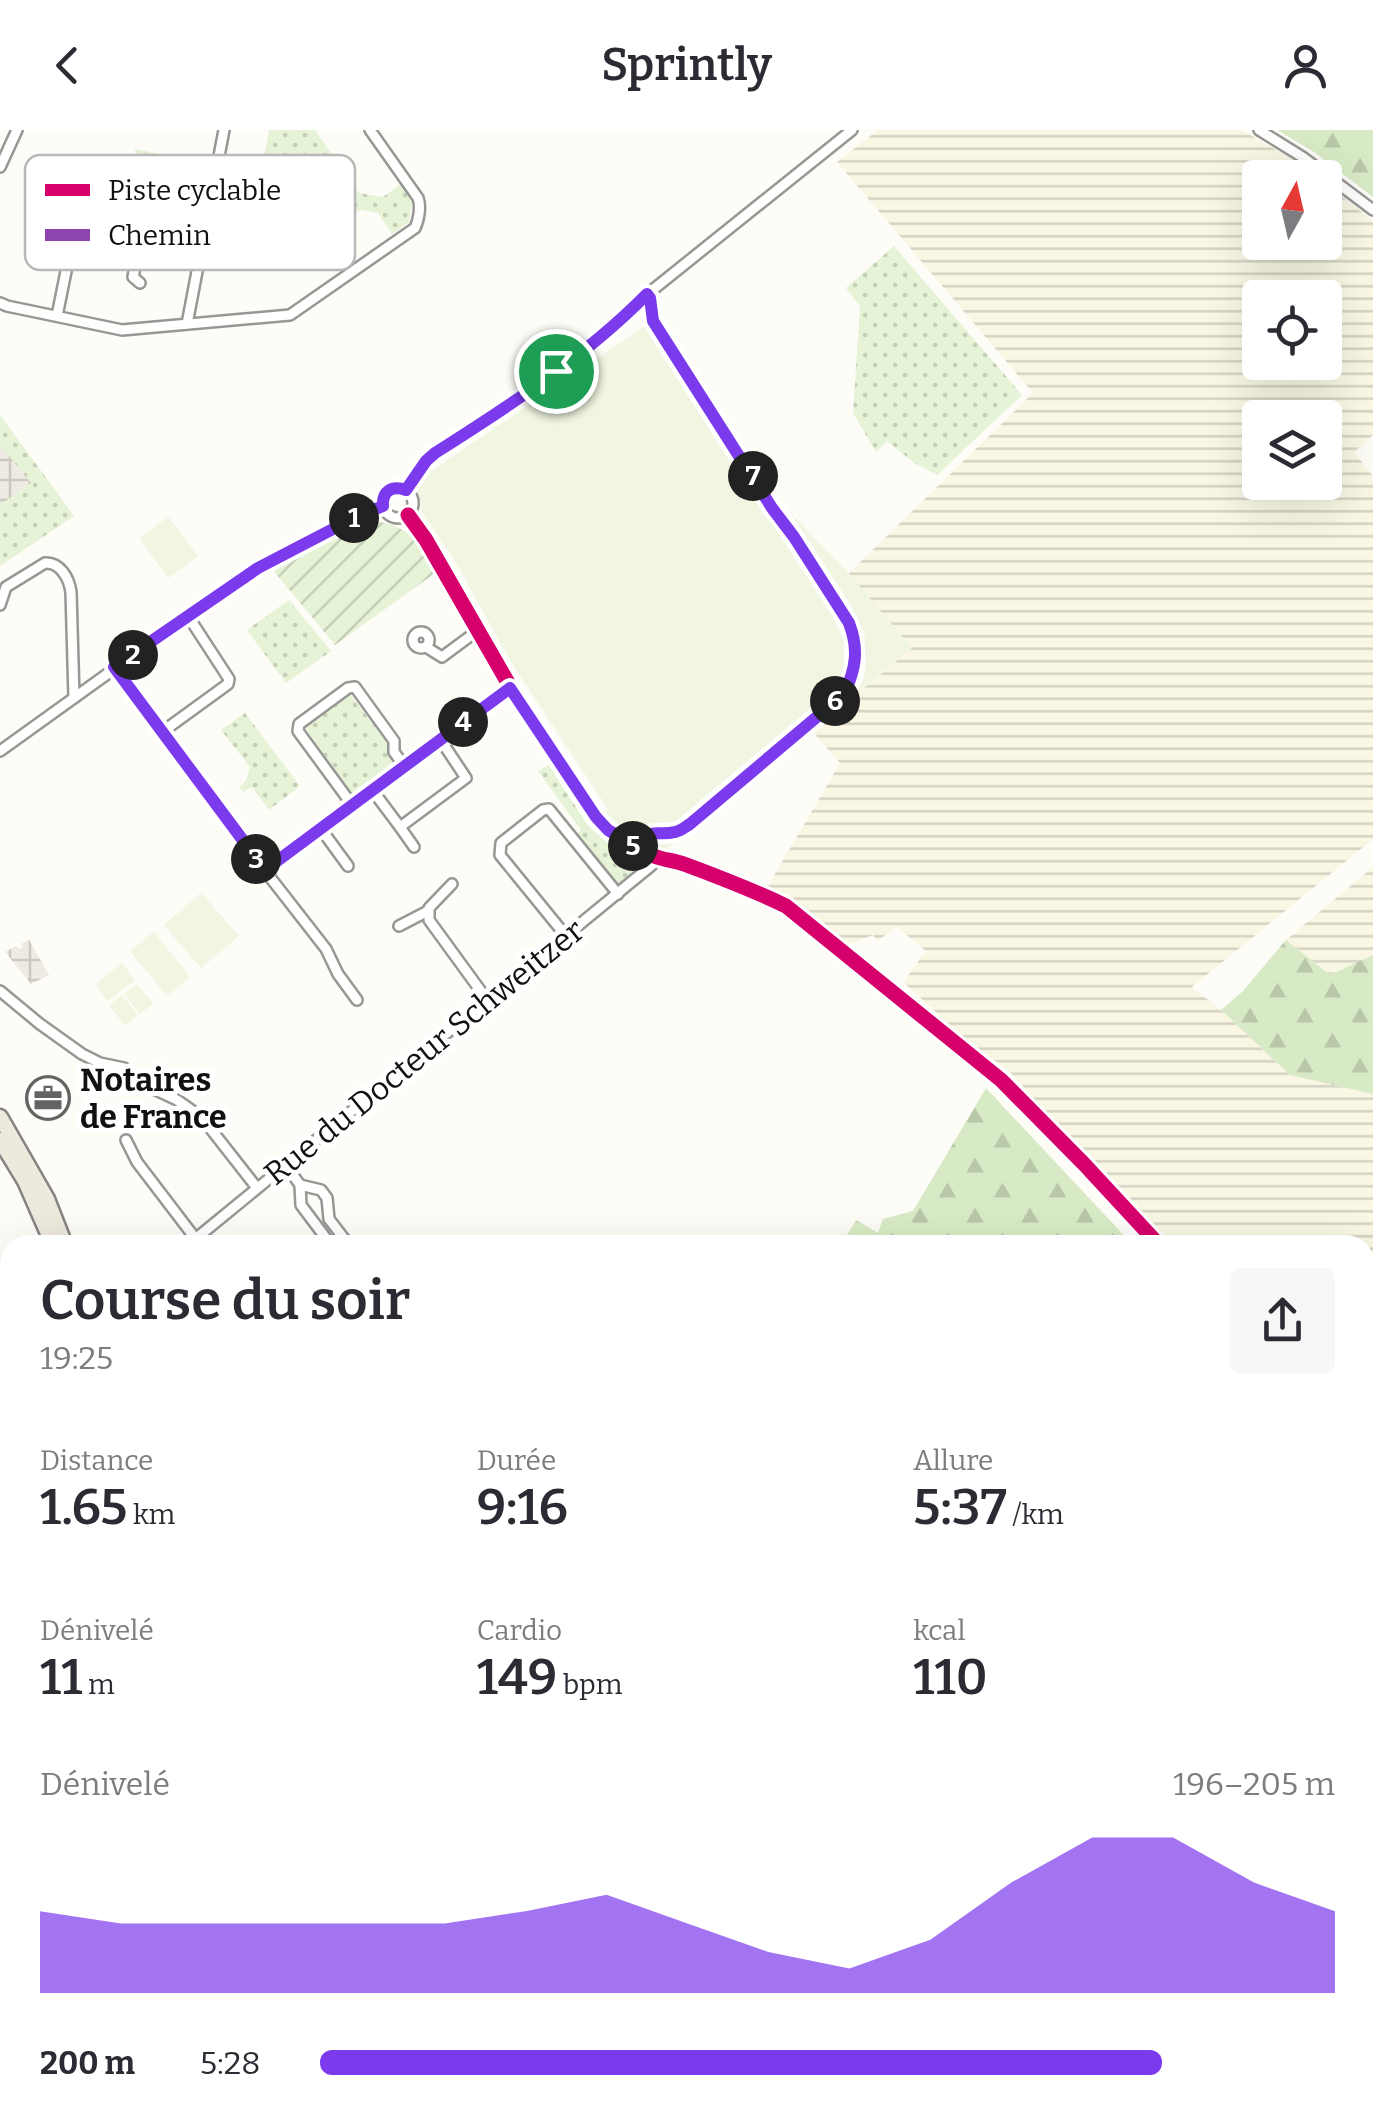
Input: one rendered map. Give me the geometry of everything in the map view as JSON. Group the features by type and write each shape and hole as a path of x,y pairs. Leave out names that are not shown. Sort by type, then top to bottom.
{"main road":[{"path":"0,1118 47,1199 61,1235"},
{"path":"0,1140 48,1235"}],"street":[{"path":"0,167 18,130"},
{"path":"219,155 224,130"},
{"path":"355,269 414,228 420,202 370,130"},
{"path":"406,490 435,453 498,413 612,328 650,292 852,130"},
{"path":"1259,130 1373,210"},
{"path":"57,316 66,270"},
{"path":"134,270 133,277 140,284"},
{"path":"187,324 197,270"},
{"path":"0,302 122,330 290,314 353,270"},
{"path":"390,488 406,490 414,502 412,511 393,517 386,513 383,506 390,488"},
{"path":"0,750 258,568 383,506"},
{"path":"408,515 510,688 608,830 653,856 669,858 786,906 1000,1080 1150,1235"},
{"path":"0,606 6,588 35,568 50,562 61,570 70,586 74,698"},
{"path":"162,732 228,684 229,679 188,616"},
{"path":"426,647 442,657 477,631"},
{"path":"114,667 326,950 357,1000"},
{"path":"352,806 298,730 299,724 354,687 394,741 394,752 405,766"},
{"path":"265,870 510,688"},
{"path":"400,827 466,778 440,740"},
{"path":"373,791 414,847"},
{"path":"566,936 500,855 501,844 543,810 549,809 618,894"},
{"path":"321,829 348,866"},
{"name":"Rue du Docteur Schweitzer","path":"200,1235 650,869 653,856"},
{"path":"400,926 428,911 452,884"},
{"path":"428,911 428,920 488,1000"},
{"path":"0,991 82,1054 124,1068 144,1085 194,1112 256,1188"},
{"path":"126,1140 187,1235"},
{"path":"286,1165 300,1185 300,1205 323,1235"},
{"path":"300,1185 322,1190 328,1198 330,1219 342,1235"}],"shaded area":[{"path":"878,130 1242,130 1293,160 1242,160 1242,260 1342,260 1342,196 1373,221 1373,435 1354,452 1373,476 1373,839 1192,987 1290,1075 1373,1094 1373,1235 1156,1235 1008,1070 971,1044 903,982 926,951 897,927 877,941 873,935 846,946 789,898 768,886 840,763 812,731 911,649 848,574 1033,393 837,162"},
{"path":"0,445 31,483 0,505"},
{"path":"1373,867 1373,955 1330,975 1286,940"},
{"path":"29,940 49,975 31,984 5,952 23,947 21,944"}],"green space":[{"path":"269,130 315,130 332,155 264,155"},
{"path":"1277,130 1373,130 1373,197 1342,173 1342,160 1324,160"},
{"path":"135,149 165,155 136,155"},
{"path":"401,184 412,201 409,222 392,234 378,213 360,210 355,213 355,187 359,193 383,197"},
{"path":"894,246 1022,395 937,475 887,441 876,452 853,413 860,306 846,288"},
{"path":"658,317 770,492 847,571 912,648 666,850 616,828 604,816 608,809 511,662 454,559 411,499 409,488"},
{"path":"0,415 74,516 0,566"},
{"path":"168,517 198,556 168,578 139,538"},
{"path":"377,522 406,532 438,571 335,645 272,569 347,529"},
{"path":"289,600 331,651 286,683 247,630"},
{"path":"350,694 390,746 389,755 396,763 352,795 305,727"},
{"path":"245,713 300,786 269,810 252,787 243,792 239,787 246,781 250,767 221,730"},
{"path":"555,762 604,835 641,861 639,871 621,886 577,834 581,830 538,771"},
{"path":"201,893 239,936 201,968 164,925"},
{"path":"154,932 190,977 167,996 130,951"},
{"path":"1286,940 1330,975 1373,955 1373,1094 1290,1075 1221,1010 1243,991"},
{"path":"122,963 135,980 108,1001 95,985"},
{"path":"137,984 153,1003 140,1014 124,994"},
{"path":"122,995 138,1015 125,1025 109,1006"},
{"path":"986,1088 1124,1235 847,1235 856,1220 878,1233 883,1219 913,1211"}],"cycle path":[{"path":"640,849 650,834 685,827 844,694 855,664 854,636 840,608 653,321 647,295"},
{"path":"408,515 511,688 601,824 646,853 710,874 786,906 1001,1080 1150,1235"}],"place":[{"name":"Notaires de France","path":"48,1098"}],"route":[{"path":"647,294 653,321 849,623 856,664 844,694 690,824 673,833 646,835 640,849 622,841 596,817 510,688 265,870 114,667 258,568 383,506 382,500 390,488 406,490 435,453 556,371 612,328 647,294"}]}
